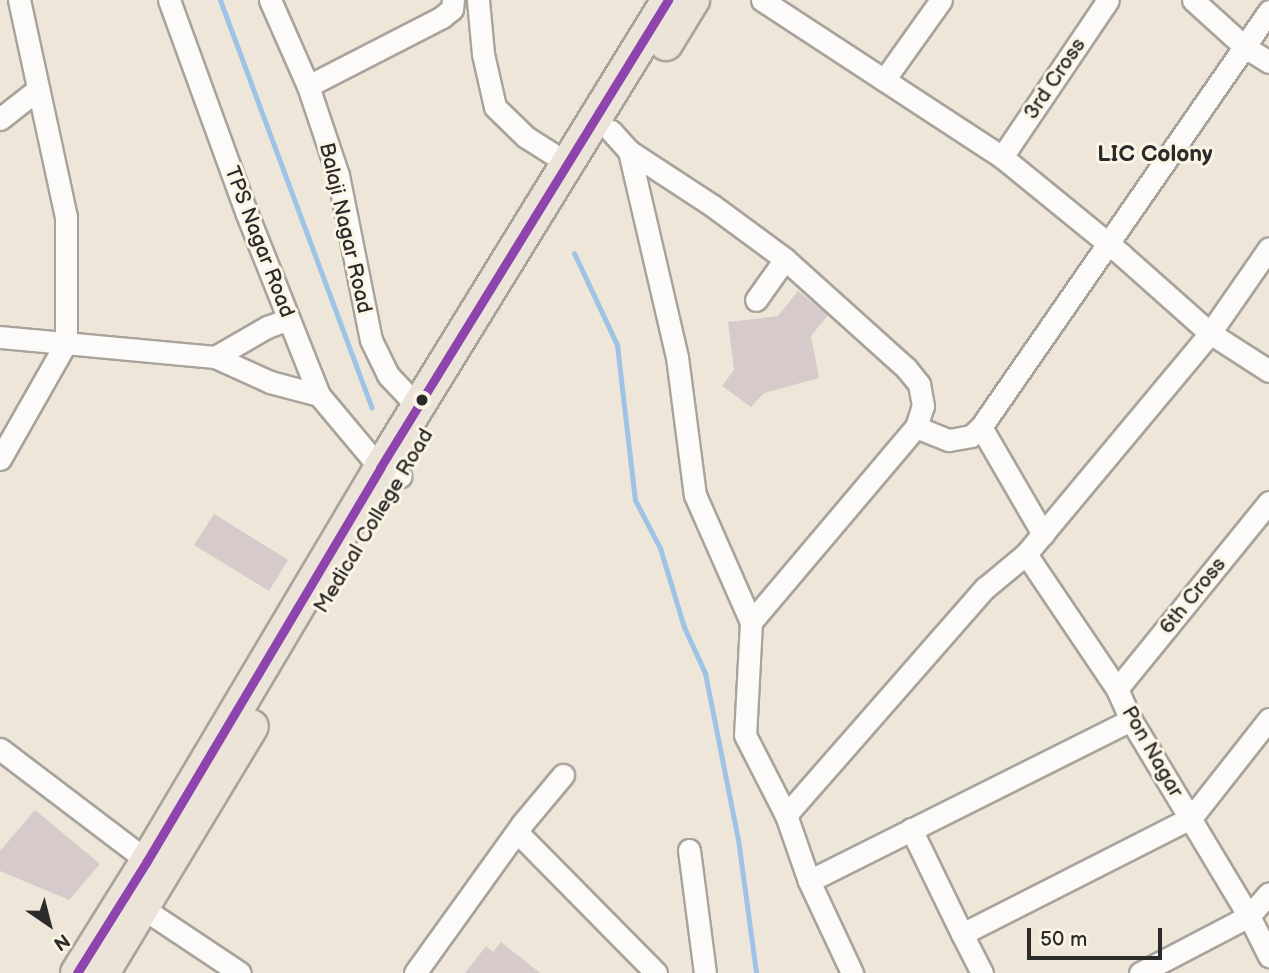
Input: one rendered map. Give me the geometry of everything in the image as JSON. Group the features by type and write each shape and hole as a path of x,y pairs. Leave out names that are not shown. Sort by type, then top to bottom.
{"main road":[{"name":"Medical College Road","path":"77,973 156,868 395,464 566,163 668,0"},
{"name":"Medical College Road","path":"420,419 620,141 693,0"},
{"name":"Medical College Road","path":"103,973 144,908 156,868"}],"street":[{"path":"0,459 66,343 66,217 19,0"},
{"name":"TPS Nagar Road","path":"169,0 319,396 395,464"},
{"name":"Balaji Nagar Road","path":"270,0 308,86 338,175 371,340 388,375 420,419"},
{"path":"308,86 442,17 452,9 453,0"},
{"path":"478,0 484,54 495,107 526,136 566,163"},
{"path":"762,0 1002,157 1210,333 1269,371"},
{"path":"884,80 941,0"},
{"name":"3rd Cross","path":"1002,157 1108,0"},
{"path":"1193,0 1245,47 1269,62"},
{"path":"916,426 949,440 971,436 981,427 1269,10"},
{"path":"0,119 37,90"},
{"path":"620,141 785,259 919,384 923,406 916,426 751,622"},
{"path":"620,141 677,357 695,495 751,622 745,735 786,815 809,881 852,973"},
{"path":"786,815 985,588 1026,554 1210,333 1269,248"},
{"path":"756,300 785,259"},
{"path":"215,357 267,327 289,319"},
{"path":"0,337 215,357 270,382 319,396"},
{"path":"981,427 1043,534"},
{"name":"6th Cross","path":"1117,689 1269,502"},
{"name":"Pon Nagar","path":"1026,554 1117,689 1131,720 1249,916 1269,956"},
{"path":"962,934 1191,818 1269,719"},
{"path":"809,881 1131,720"},
{"path":"0,749 156,868"},
{"path":"415,973 517,832 562,775"},
{"path":"911,829 982,973"},
{"path":"517,832 656,973"},
{"path":"689,850 705,973"},
{"path":"1140,973 1249,916 1269,893"},
{"path":"144,908 240,973"}],"building":[{"path":"798,291 828,315 811,336 819,378 764,393 751,407 722,386 734,370 728,322 778,316"},
{"path":"214,514 288,560 269,591 194,545"},
{"path":"35,810 100,864 69,900 0,871 0,851"},
{"path":"501,942 540,973 465,973 486,946 493,952"}],"waterway":[{"path":"220,0 372,408"},
{"path":"574,253 617,345 635,500 660,548 684,627 705,673 738,839 756,973"}],"transit line":[{"path":"77,973 147,861 380,468 668,0"}],"district":[{"name":"LIC Colony","path":"1155,154"}]}
